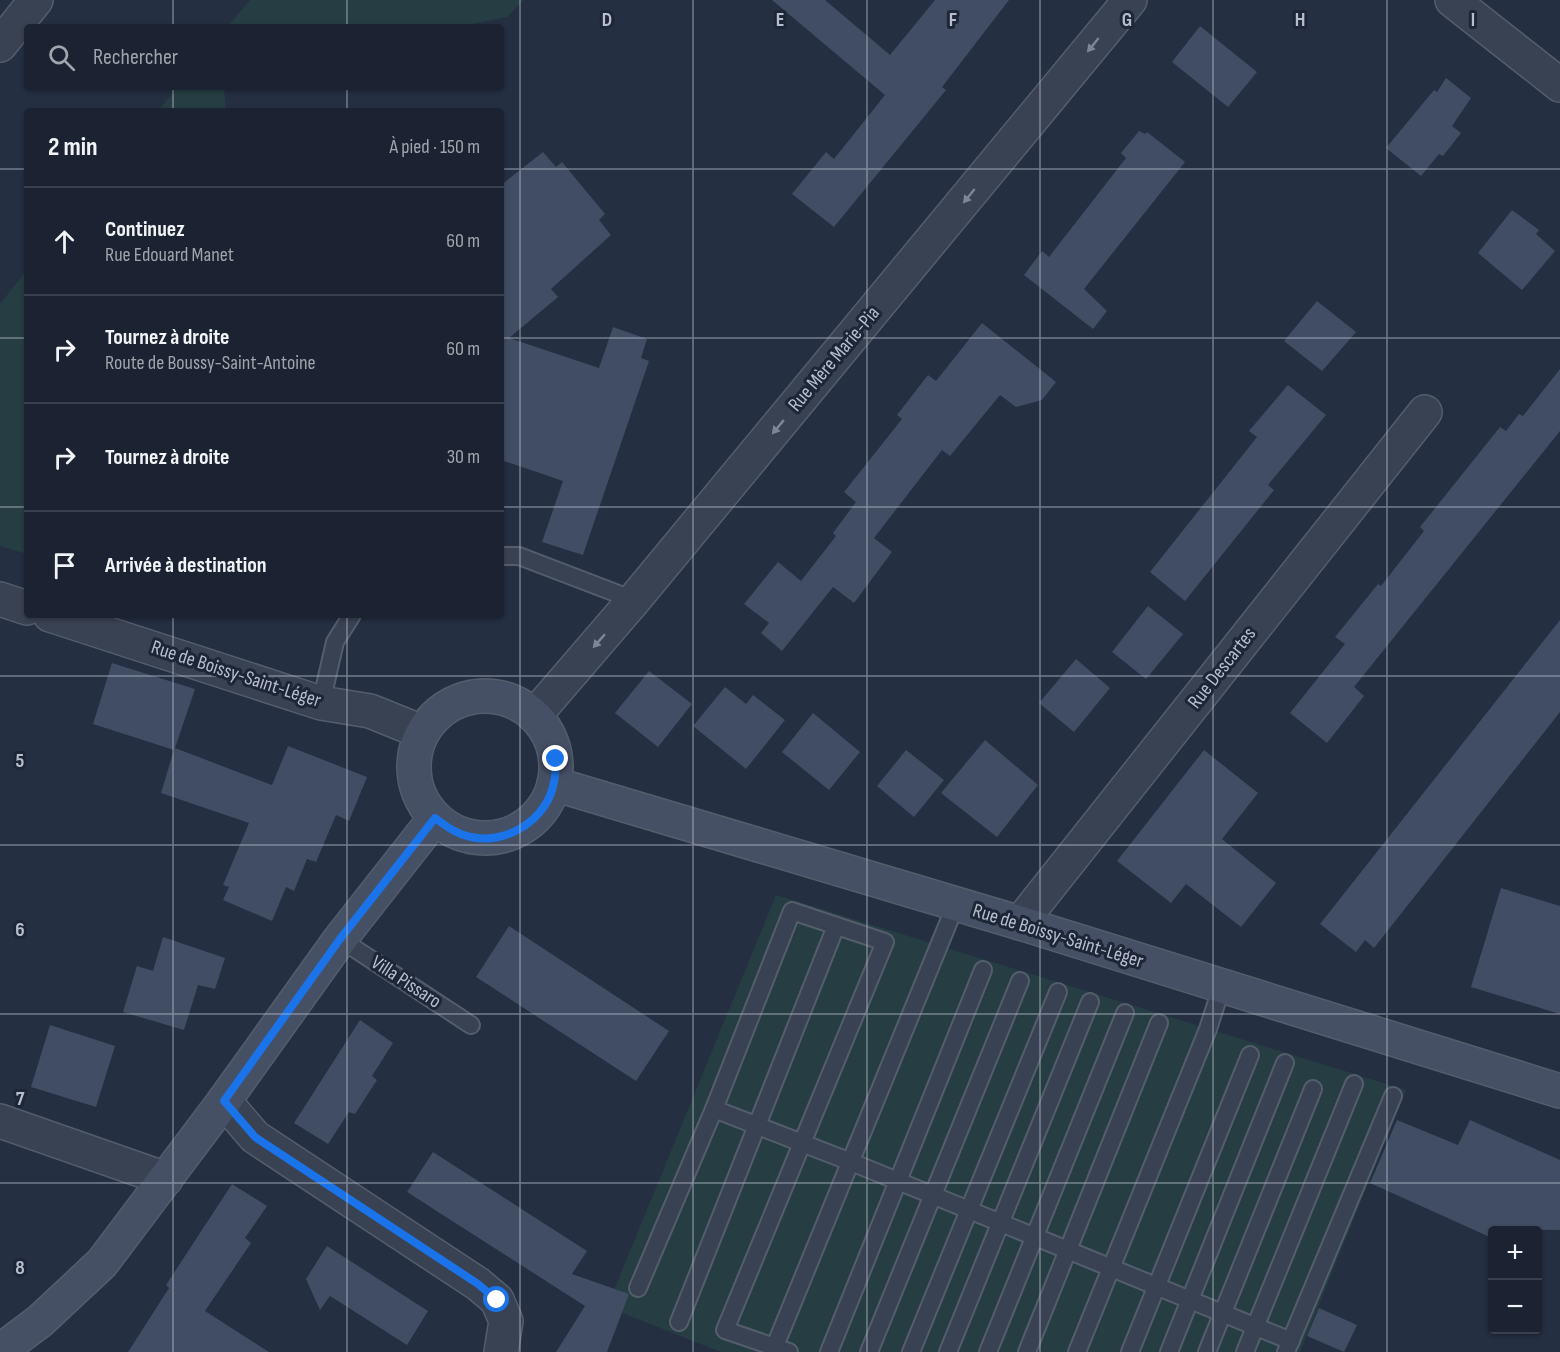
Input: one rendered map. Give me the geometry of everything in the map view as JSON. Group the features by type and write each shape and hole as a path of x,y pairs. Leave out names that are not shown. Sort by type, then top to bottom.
{"main road":[{"path":"474,696 496,696 517,703 535,715 549,736 556,759 554,784 546,804 533,820 515,832 494,838 472,838 452,831 435,818 421,799 414,777 414,754 422,732 436,715 454,702 474,696"},
{"name":"Rue de Boissy-Saint-Léger","path":"554,784 1020,923 1560,1091"},
{"path":"0,1351 40,1321 102,1263 224,1101 340,939 435,818"}],"street":[{"path":"0,45 36,0"},
{"name":"Rue Mère Marie-Pia","path":"535,715 634,600 1130,0"},
{"path":"1452,0 1560,85"},
{"name":"Rue Descartes","path":"1020,923 1425,412"},
{"path":"0,599 24,607"},
{"name":"Rue de Boissy-Saint-Léger","path":"59,618 321,703 370,711 422,732"},
{"path":"224,1101 255,1137 478,1284 497,1300 506,1321 501,1352"},
{"path":"0,1121 166,1179"}],"lane":[{"path":"504,556 519,556 634,600"},
{"path":"321,703 335,642 350,618"},
{"path":"638,1288 714,1109 792,911 885,942 725,1330 782,1349 851,1162 956,904"},
{"path":"679,1322 836,926"},
{"name":"Villa Pissaro","path":"340,939 471,1025"},
{"path":"829,1352 983,970"},
{"path":"869,1352 1020,981"},
{"path":"1077,1352 1208,1029 1222,986"},
{"path":"911,1352 1058,992"},
{"path":"948,1352 1090,1002"},
{"path":"988,1352 1125,1013"},
{"path":"1027,1352 1159,1023"},
{"path":"1130,1352 1250,1055"},
{"path":"1168,1352 1285,1063"},
{"path":"1245,1352 1354,1084"},
{"path":"1207,1352 1313,1089"},
{"path":"714,1109 1256,1326 1289,1346 1393,1096"}],"green space":[{"path":"250,0 524,0 507,17 472,24 230,24"},
{"path":"176,90 224,90 226,108 160,108"},
{"path":"24,274 24,553 0,546 0,304"},
{"path":"776,895 1406,1090 1300,1352 721,1352 607,1307"}],"building":[{"path":"772,0 825,0 890,55 935,0 1009,0 942,87 946,90 834,227 792,194 826,152 834,159 885,95"},
{"path":"1200,26 1257,72 1228,107 1172,62"},
{"path":"1446,78 1471,98 1452,126 1461,133 1443,156 1439,154 1421,176 1386,148 1434,90 1437,92"},
{"path":"1139,131 1145,134 1147,132 1185,162 1084,289 1107,311 1093,329 1024,275 1042,251 1049,257 1126,158 1121,153"},
{"path":"543,152 556,167 562,162 605,214 599,220 611,235 551,289 558,297 509,338 599,368 613,327 647,339 641,358 649,361 583,555 542,542 563,481 504,461 504,183"},
{"path":"1512,210 1539,230 1536,234 1555,251 1522,290 1478,253"},
{"path":"1317,301 1356,332 1322,371 1284,341"},
{"path":"982,323 1056,382 1042,400 1016,407 1000,395 950,456 942,450 874,538 892,552 854,603 833,587 782,651 761,633 769,623 744,604 778,562 801,581 836,536 833,533 856,502 844,492 902,419 897,415 928,375 936,381"},
{"path":"1560,369 1560,431 1354,687 1364,696 1327,743 1290,713 1345,644 1335,637 1378,584 1381,586 1424,531 1420,527 1500,427 1506,431 1519,414 1523,416"},
{"path":"1288,385 1326,415 1268,485 1274,490 1185,601 1150,572 1257,437 1249,431"},
{"path":"1148,606 1183,634 1146,679 1112,652"},
{"path":"1560,620 1560,712 1374,948 1365,940 1356,952 1320,924"},
{"path":"1076,659 1110,688 1074,732 1039,703"},
{"path":"112,663 195,689 175,748 272,785 288,746 367,777 349,821 336,815 316,862 307,859 294,891 286,887 272,921 223,900 229,887 223,885 249,823 161,793 174,750 93,724"},
{"path":"649,671 692,704 658,747 615,713"},
{"path":"725,687 746,704 753,695 785,720 746,769 693,726"},
{"path":"813,713 860,752 829,790 782,752"},
{"path":"985,740 1038,785 997,837 941,793"},
{"path":"906,750 944,780 914,817 877,786"},
{"path":"1204,750 1258,793 1222,839 1276,883 1241,927 1186,884 1171,903 1117,861"},
{"path":"1501,888 1560,906 1560,1014 1471,987"},
{"path":"509,926 669,1031 636,1081 476,977"},
{"path":"163,937 225,958 215,989 198,985 184,1030 123,1012 137,966 153,971"},
{"path":"360,1020 393,1043 372,1076 377,1080 355,1114 349,1112 328,1144 294,1123"},
{"path":"50,1025 115,1046 96,1107 31,1087"},
{"path":"1397,1120 1458,1145 1470,1120 1560,1160 1560,1230 1542,1230 1542,1226 1488,1226 1488,1236 1370,1183"},
{"path":"433,1152 587,1251 572,1274 629,1294 607,1352 556,1352 585,1306 407,1192"},
{"path":"232,1184 267,1206 245,1238 251,1243 205,1311 269,1352 128,1352 169,1288 166,1285"},
{"path":"327,1246 428,1311 407,1345 330,1296 320,1310 306,1279"},
{"path":"1319,1308 1357,1325 1344,1352 1307,1336"}],"route":[{"path":"497,1300 478,1284 255,1137 224,1101 340,939 435,818 452,831 472,838 494,838 515,832 533,820 546,804 554,784 556,759"}]}
